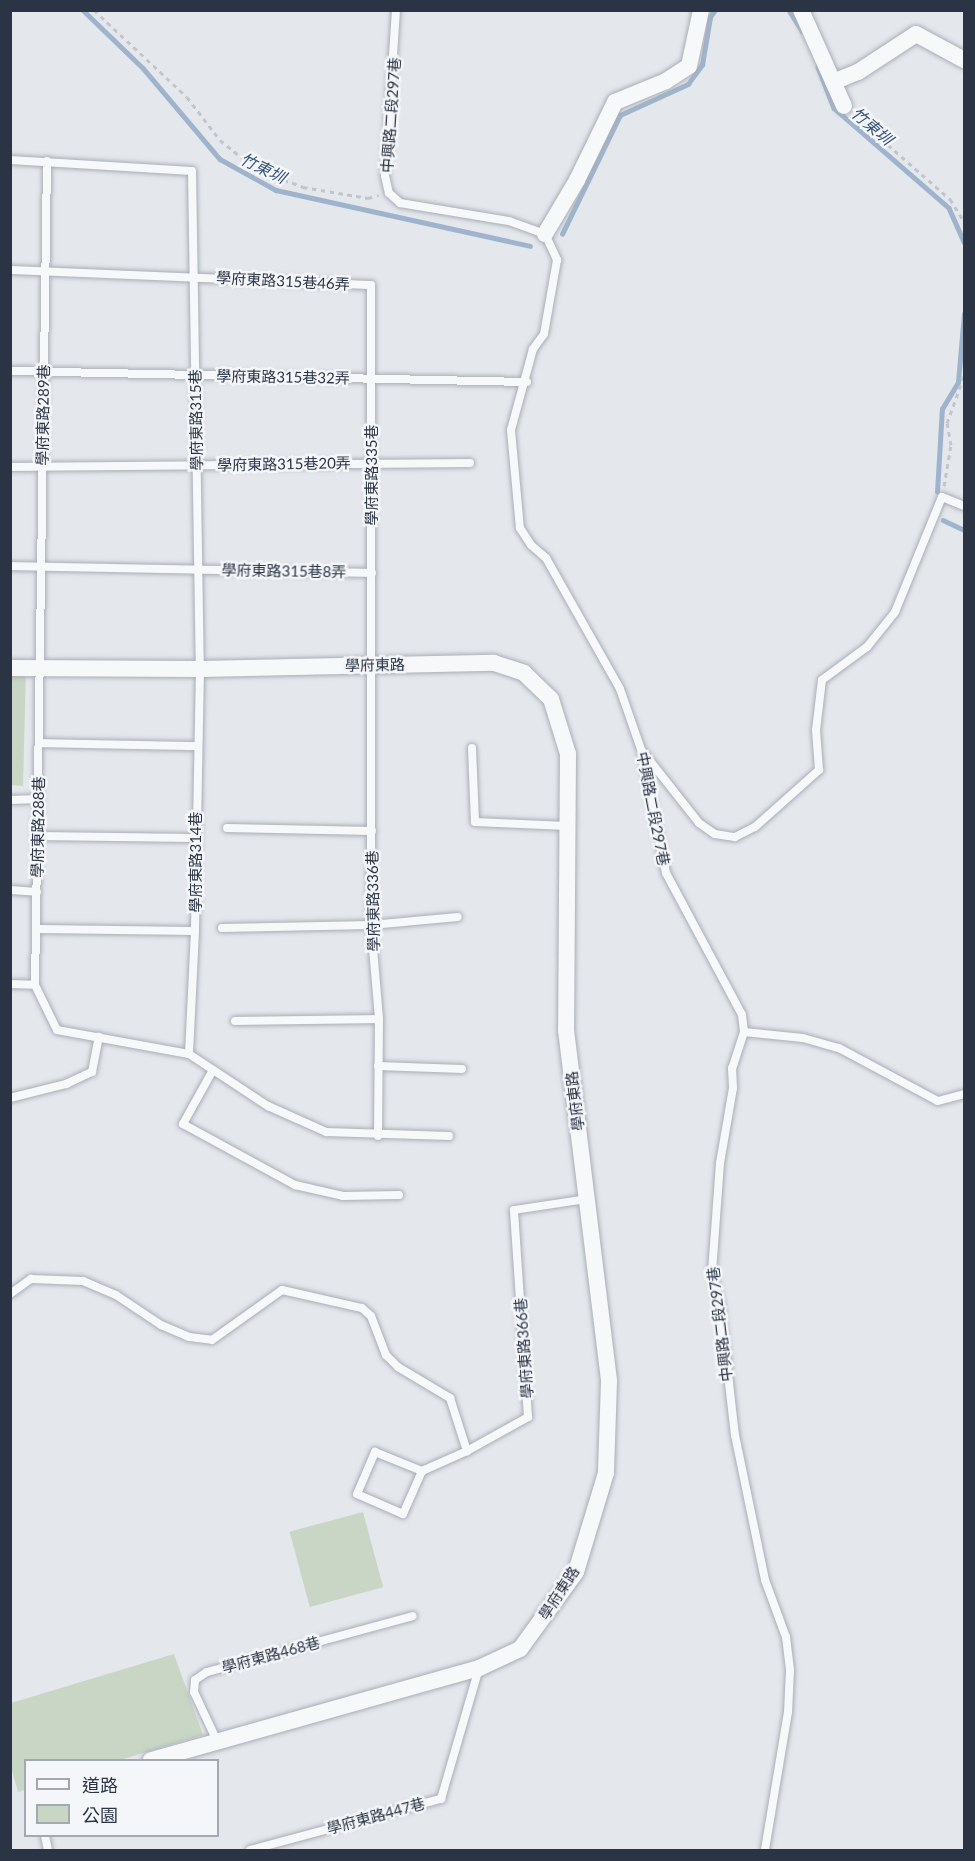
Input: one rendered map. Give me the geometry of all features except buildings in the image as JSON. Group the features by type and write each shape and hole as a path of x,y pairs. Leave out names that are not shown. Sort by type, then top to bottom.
{"street":[{"path":"545,234 578,180 615,102 666,81 689,66 700,10"},
{"path":"801,10 844,106"},
{"path":"833,82 858,72 916,34 964,60"},
{"name":"學府東路","path":"10,668 200,669 494,663 524,673 551,699 568,754 566,1030 609,1381 606,1473 576,1572 520,1649 479,1668 158,1759"}],"lane":[{"name":"中興路二段297巷","path":"396,10 385,176 389,193 400,203 509,221 545,234 557,260 544,334 533,349 527,382 518,397 511,430 520,528 531,545 546,558 602,653 627,706 642,752 666,873 742,1015 744,1032 732,1068 733,1088 714,1217 712,1272 720,1304 735,1435 765,1580 786,1637 790,1670 788,1712 765,1851"},
{"path":"10,160 46,161"},
{"name":"學府東路315巷","path":"46,161 192,171 196,569 200,669"},
{"name":"學府東路289巷","path":"40,669 46,161"},
{"name":"學府東路315巷46弄","path":"10,270 371,285"},
{"name":"學府東路335巷","path":"371,285 374,665"},
{"name":"學府東路315巷32弄","path":"10,370 527,382"},
{"name":"學府東路315巷20弄","path":"10,467 470,463"},
{"path":"642,752 699,824 715,834 735,837 755,828 819,770 816,730 822,680 867,647 895,612 942,497 964,506"},
{"name":"學府東路315巷8弄","path":"10,566 372,573"},
{"name":"學府東路336巷","path":"374,665 371,925 379,1019 378,1136"},
{"name":"學府東路288巷","path":"35,985 38,929 36,836 39,799 40,669"},
{"name":"學府東路314巷","path":"189,1054 195,931 194,838 200,669"},
{"path":"39,743 198,746"},
{"path":"472,748 475,822 567,826"},
{"path":"10,800 39,799"},
{"path":"227,828 372,831"},
{"path":"36,836 194,838"},
{"path":"10,890 37,892"},
{"path":"222,928 371,925 458,917"},
{"path":"38,929 195,931"},
{"path":"10,984 35,985 57,1030 189,1054 268,1106 326,1132 378,1136 449,1136"},
{"path":"235,1021 379,1019"},
{"path":"744,1032 803,1038 839,1048 938,1101 964,1094"},
{"path":"10,1098 66,1084 92,1072 99,1037"},
{"path":"378,1066 462,1069"},
{"path":"213,1070 183,1124 295,1185 343,1196 399,1195"},
{"name":"學府東路366巷","path":"467,1451 528,1417 514,1210 587,1200"},
{"path":"10,1294 31,1279 83,1281 116,1295 161,1324 189,1337 212,1341 282,1290 333,1298 363,1308 371,1316 386,1355 398,1367 450,1398 467,1451 422,1471 403,1514 357,1494 375,1452 422,1471"},
{"name":"學府東路468巷","path":"217,1742 194,1692 195,1680 207,1672 413,1616"},
{"name":"學府東路447巷","path":"250,1851 441,1799 479,1668"}],"path":[{"path":"94,10 187,97 220,140 240,157 267,173 303,187 368,198 389,193"},
{"path":"844,106 926,182 950,199 964,221"},
{"path":"942,497 951,445 947,423 964,376"}],"green space":[{"path":"10,667 26,668 23,786 11,785"},
{"path":"363,1512 383,1587 310,1607 290,1532"},
{"path":"174,1654 203,1735 123,1759 24,1759 24,1790 18,1792 11,1767 11,1703"}],"waterway":[{"name":"竹東圳","path":"83,10 143,68 220,159 276,190 530,246"},
{"name":"竹東圳","path":"562,234 620,115 688,84 702,65 710,17 715,10"},
{"name":"竹東圳","path":"789,10 802,31"},
{"name":"竹東圳","path":"818,67 834,108 949,208 964,242"},
{"name":"竹東圳","path":"937,492 942,409 958,382 964,314"},
{"name":"竹東圳","path":"943,520 964,530"}]}
